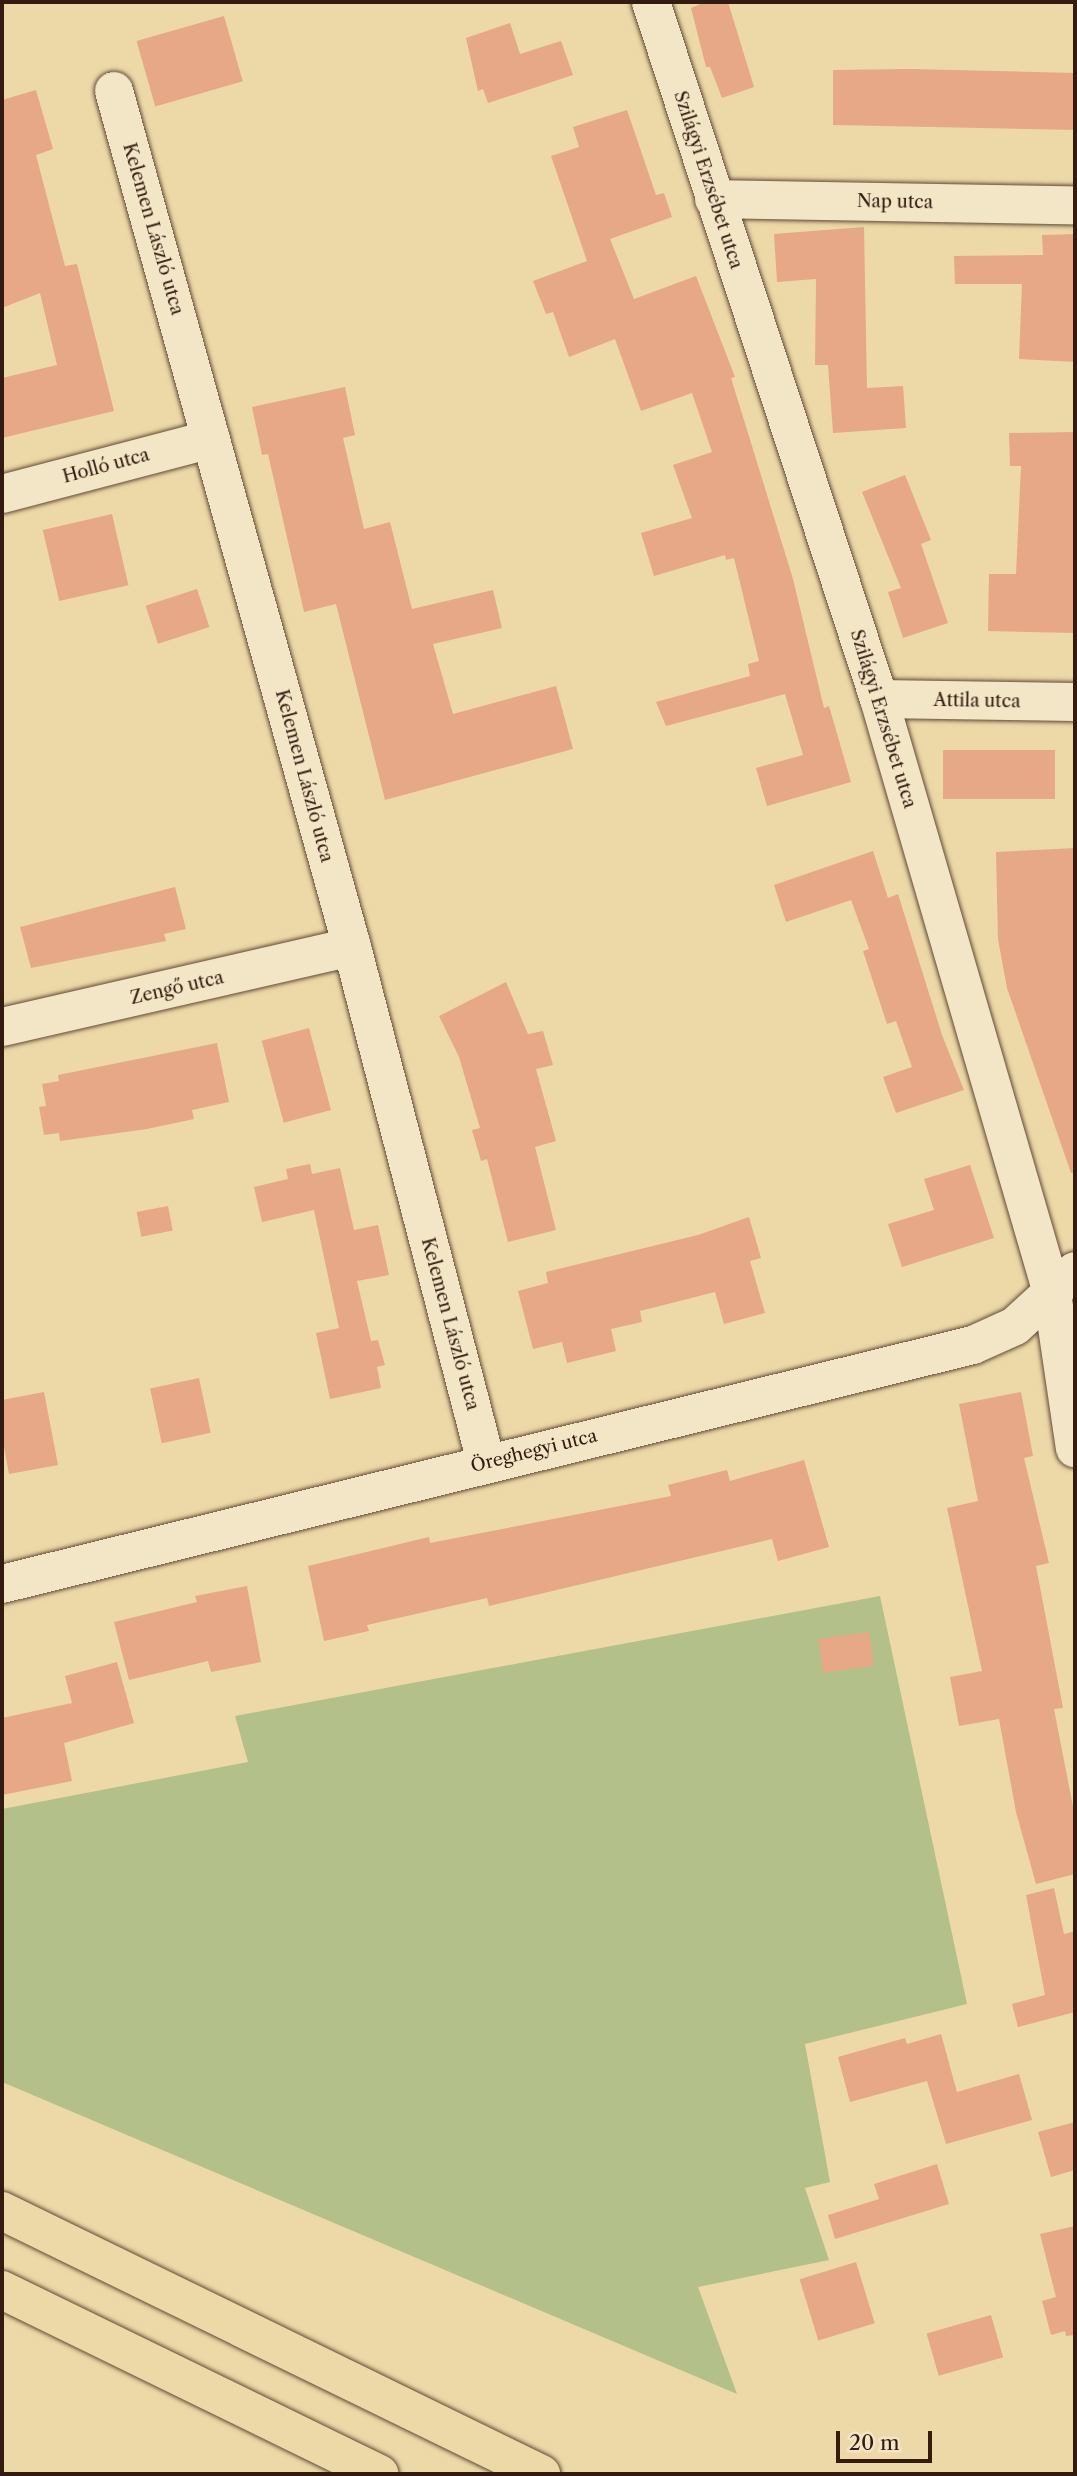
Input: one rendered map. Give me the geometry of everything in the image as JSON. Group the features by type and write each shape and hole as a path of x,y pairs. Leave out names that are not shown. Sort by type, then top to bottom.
{"highway":[{"path":"2,2211 541,2474"},
{"path":"2,2290 380,2474"}],"street":[{"name":"Szilágyi Erzsébet utca","path":"651,2 879,699 1064,1282 1075,1448"},
{"name":"Kelemen László utca","path":"114,91 352,947 486,1462"},
{"name":"Nap utca","path":"714,199 1075,205"},
{"name":"Holló utca","path":"2,494 211,439"},
{"name":"Attila utca","path":"879,699 1075,702"},
{"name":"Zengő utca","path":"2,1027 352,947"},
{"name":"Öreghegyi utca","path":"2,1584 486,1462 973,1345 1015,1326 1064,1282"}],"green space":[{"path":"880,1596 967,2004 805,2044 830,2182 805,2188 829,2260 698,2287 737,2394 2,2082 2,1809 248,1762 235,1716"}],"building":[{"path":"705,2 728,2 754,87 722,98 710,67 706,67 691,8"},
{"path":"224,16 243,81 155,106 137,41"},
{"path":"510,23 520,54 561,41 573,75 488,103 483,89 478,91 466,38"},
{"path":"833,70 1075,73 1075,130 833,125"},
{"path":"36,90 53,149 36,155 65,266 77,264 114,411 2,438 2,378 57,365 40,293 2,308 2,100"},
{"path":"627,110 656,195 664,193 672,217 610,239 634,299 696,276 735,377 731,378 793,579 824,708 829,706 851,782 767,806 756,768 803,755 785,694 666,726 656,702 750,676 748,664 759,661 734,558 726,560 725,555 654,576 641,533 692,518 673,465 712,452 692,393 641,411 615,339 569,357 553,312 546,314 533,281 587,261 551,156 579,147 573,127"},
{"path":"864,227 867,388 903,386 906,428 833,433 828,365 815,365 816,279 777,282 774,234"},
{"path":"1075,234 1075,362 1019,359 1022,284 955,284 954,256 1043,255 1042,235"},
{"path":"345,387 355,435 343,438 364,529 390,522 412,609 493,590 502,628 433,644 453,714 556,686 573,749 385,800 336,604 304,612 268,454 262,455 252,407"},
{"path":"1075,432 1075,633 988,631 989,574 1016,574 1021,466 1010,466 1009,433"},
{"path":"905,475 931,540 921,544 948,623 903,638 888,592 901,588 862,492"},
{"path":"112,514 128,585 59,601 43,530"},
{"path":"197,589 209,627 158,644 146,606"},
{"path":"943,750 1055,750 1055,799 943,799"},
{"path":"1075,848 1075,1172 1071,1173 1007,988 998,939 996,852"},
{"path":"873,851 888,898 898,894 942,1035 964,1090 896,1113 883,1077 912,1067 896,1021 887,1024 863,951 869,949 851,900 786,922 774,885"},
{"path":"175,887 186,929 164,934 166,941 31,968 20,927"},
{"path":"506,982 528,1034 543,1031 553,1065 536,1069 556,1141 535,1147 556,1230 508,1242 487,1159 481,1161 472,1130 480,1128 459,1057 439,1016"},
{"path":"309,1028 331,1110 284,1123 262,1041"},
{"path":"217,1043 229,1102 192,1110 194,1119 147,1129 60,1141 59,1133 44,1135 39,1107 46,1106 42,1084 59,1081 58,1075"},
{"path":"310,1164 312,1174 340,1168 354,1230 378,1225 389,1275 357,1281 371,1341 378,1340 385,1365 377,1367 381,1388 330,1399 316,1333 339,1328 314,1210 262,1222 254,1187 288,1179 286,1169"},
{"path":"970,1165 994,1238 902,1267 888,1224 934,1210 924,1179"},
{"path":"168,1206 173,1231 141,1237 137,1212"},
{"path":"749,1217 761,1258 750,1261 765,1313 724,1324 715,1292 640,1311 642,1322 611,1329 616,1351 567,1363 562,1342 533,1349 518,1291 548,1283 546,1272 698,1235"},
{"path":"199,1378 211,1433 162,1443 150,1388"},
{"path":"44,1392 58,1465 9,1474 2,1436 2,1400"},
{"path":"1021,1392 1033,1456 1024,1458 1049,1563 1036,1566 1063,1708 1054,1709 1075,1817 1075,1874 1036,1884 1016,1812 999,1719 959,1726 950,1677 982,1671 947,1508 978,1501 959,1404"},
{"path":"804,1460 829,1547 778,1561 772,1539 489,1606 487,1598 367,1625 369,1631 324,1641 308,1566 429,1537 430,1543 671,1496 668,1485 727,1470 730,1481"},
{"path":"247,1586 261,1662 211,1672 208,1661 129,1680 114,1622 197,1602 195,1596"},
{"path":"869,1632 874,1666 823,1673 818,1639"},
{"path":"117,1662 134,1723 64,1743 72,1781 2,1795 2,1718 72,1703 65,1676"},
{"path":"1054,1888 1064,1934 1075,1931 1075,2012 1018,2027 1012,2004 1045,1995 1026,1895"},
{"path":"941,2034 957,2092 1019,2074 1032,2120 946,2144 927,2081 850,2102 838,2057 905,2038 907,2044"},
{"path":"1075,2122 1075,2170 1051,2177 1038,2132"},
{"path":"937,2164 949,2204 835,2239 828,2215 879,2199 874,2184"},
{"path":"1075,2226 1075,2335 1066,2336 1065,2331 1051,2335 1042,2301 1056,2297 1040,2234"},
{"path":"856,2262 875,2323 818,2340 800,2279"},
{"path":"991,2315 1003,2357 939,2376 927,2333"}]}
